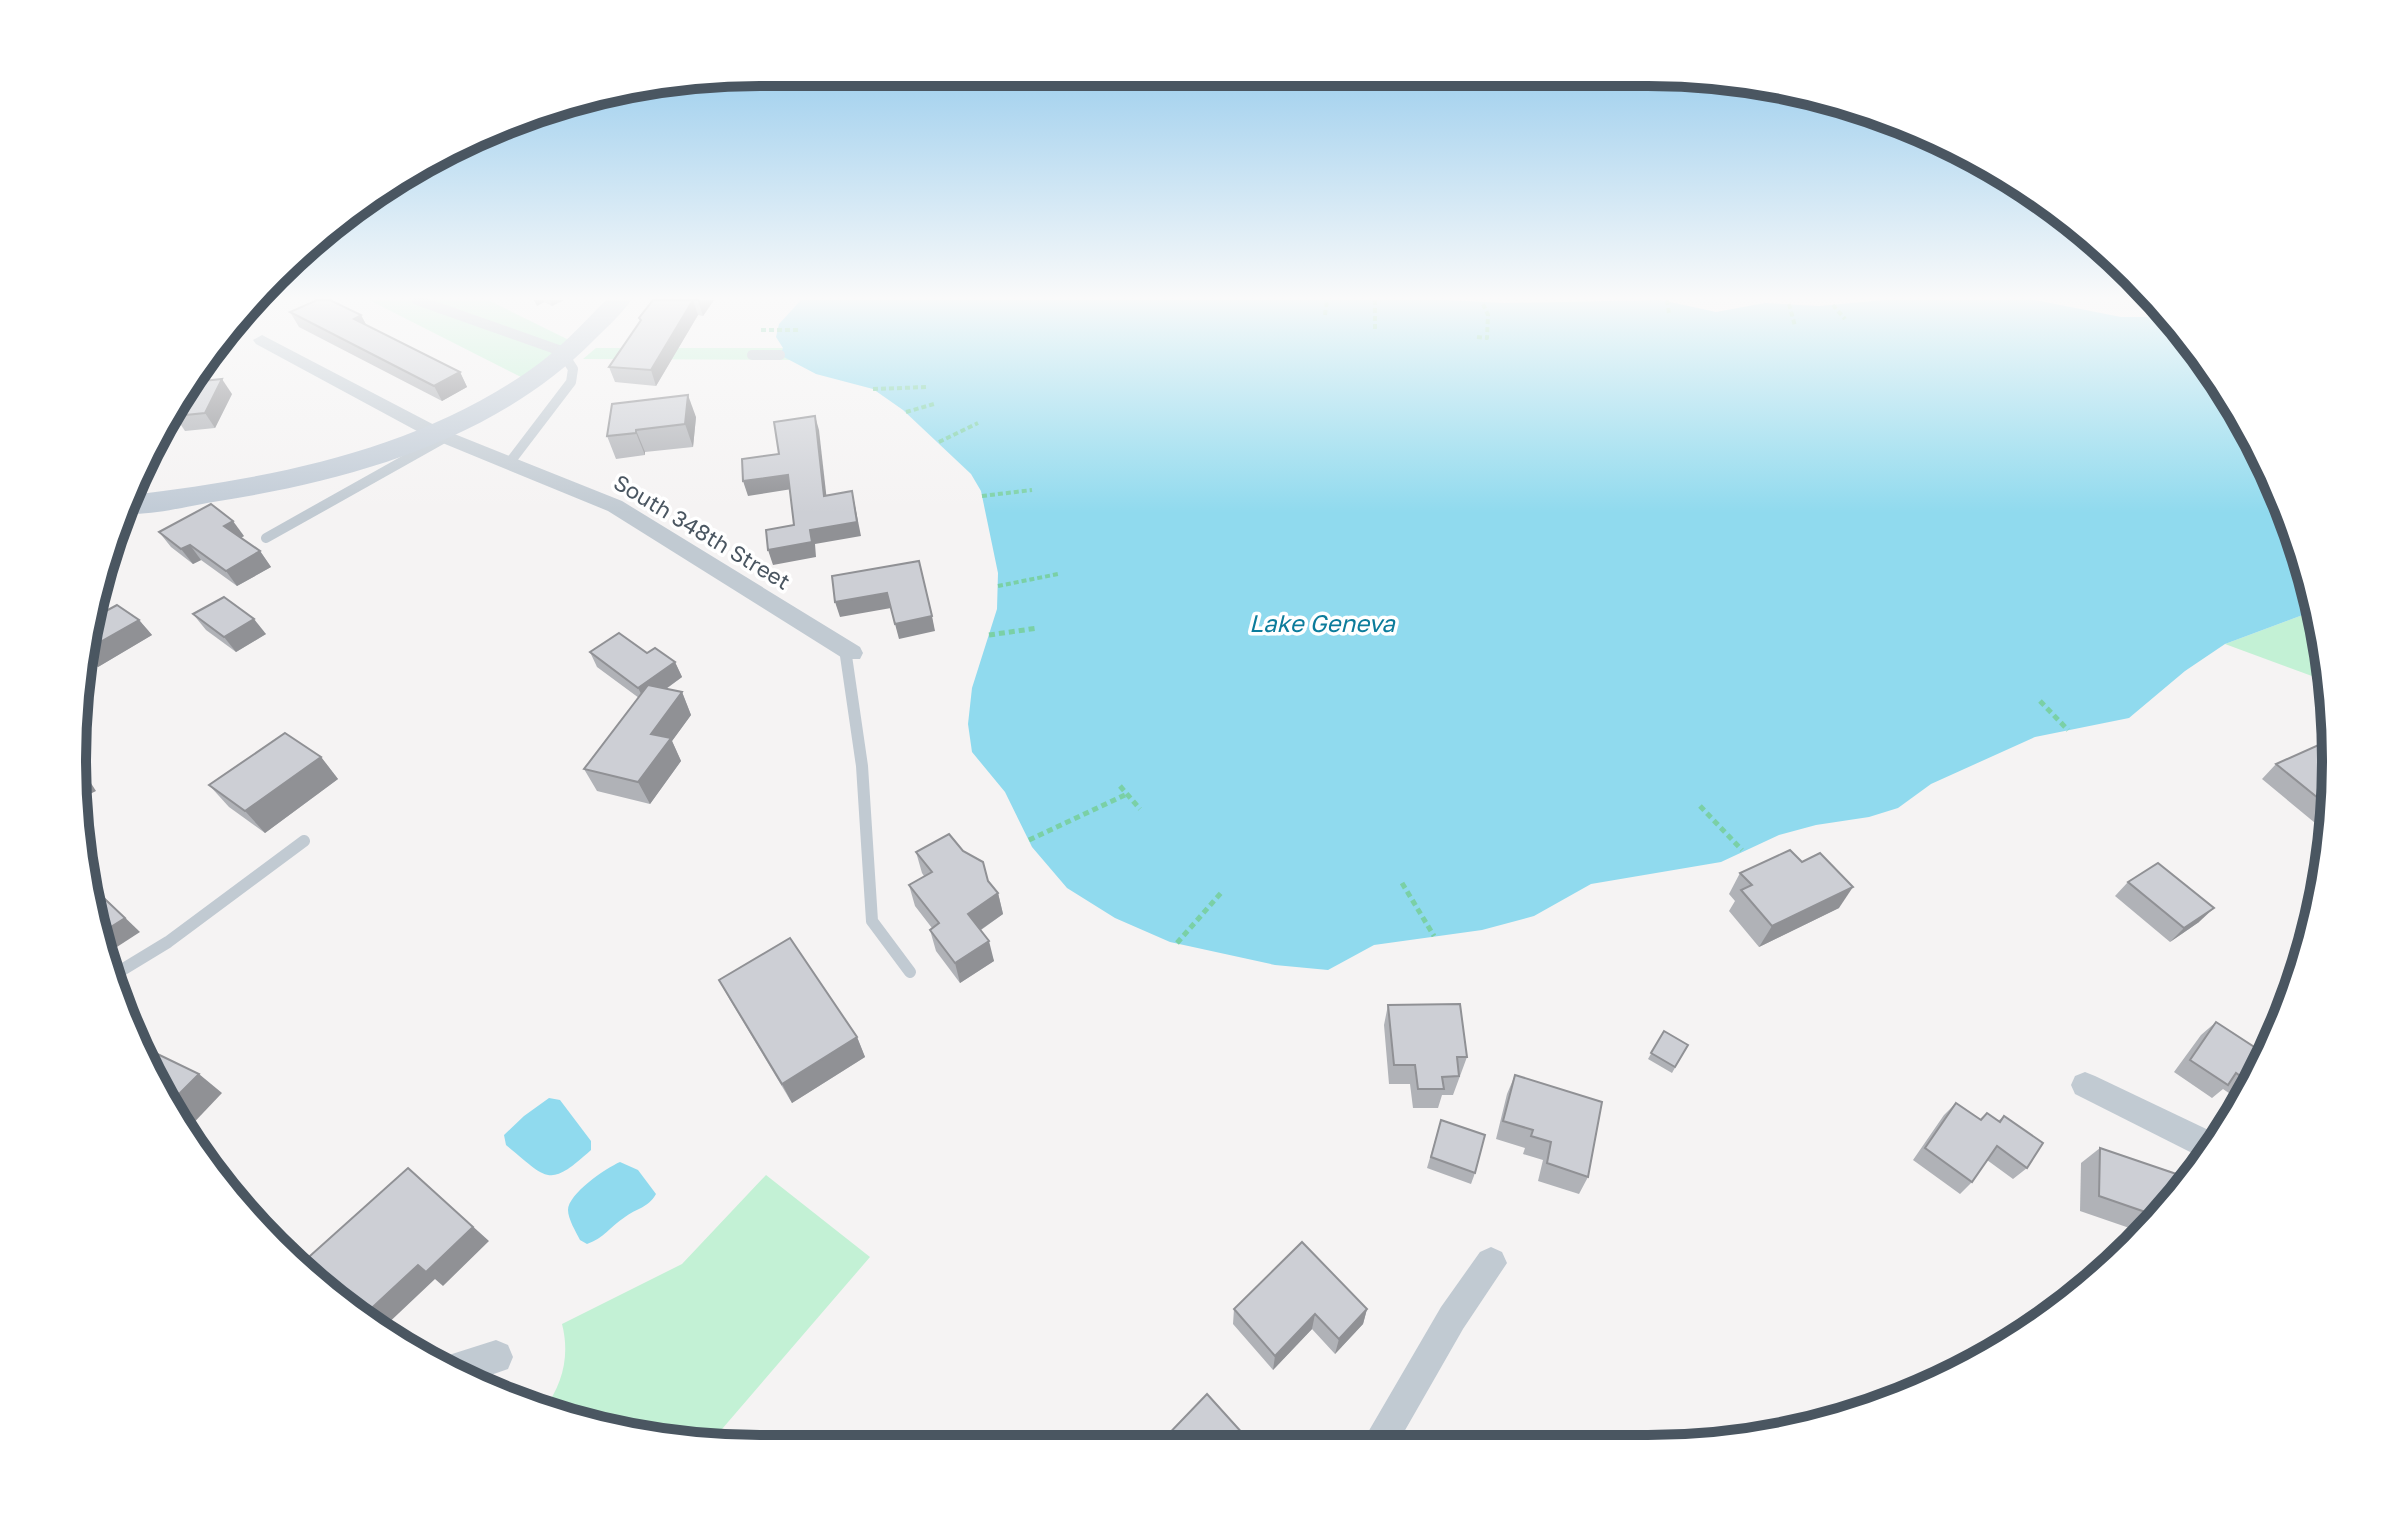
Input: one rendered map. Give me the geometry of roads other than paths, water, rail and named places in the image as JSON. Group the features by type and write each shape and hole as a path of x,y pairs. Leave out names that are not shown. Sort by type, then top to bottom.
{"street":[{"name":"South 348th Street","path":"320,371 441,435 592,494 628,513 848,651"},
{"path":"137,503 316,472 441,435 543,371"},
{"path":"2085,1085 2203,1143"},
{"path":"1383,1435 1452,1318 1491,1263"},
{"path":"466,1367 496,1357"}],"lane":[{"path":"510,462 571,382 573,371"},
{"path":"266,538 441,435"},
{"path":"848,651 862,766 872,921 910,972"},
{"path":"120,971 168,942 304,841"}],"water":[{"name":"Lake Geneva","path":"810,371 2198,371 2232,423 2271,502 2305,614 2225,644 2185,671 2129,718 2035,737 1931,784 1898,808 1779,835 1721,862 1591,884 1534,916 1482,930 1374,945 1328,970 1275,965 1170,942 1115,918 1067,888 1032,847 1005,792 972,752 968,724 972,688 997,609 998,573 981,491 971,474 903,410 873,389"},
{"path":"549,1098 560,1100 591,1141 591,1150 556,1175 548,1175 531,1166 506,1145 504,1135"},
{"path":"620,1162 638,1170 656,1194 646,1205 587,1244 580,1240 571,1221 570,1204 589,1182"}]}
